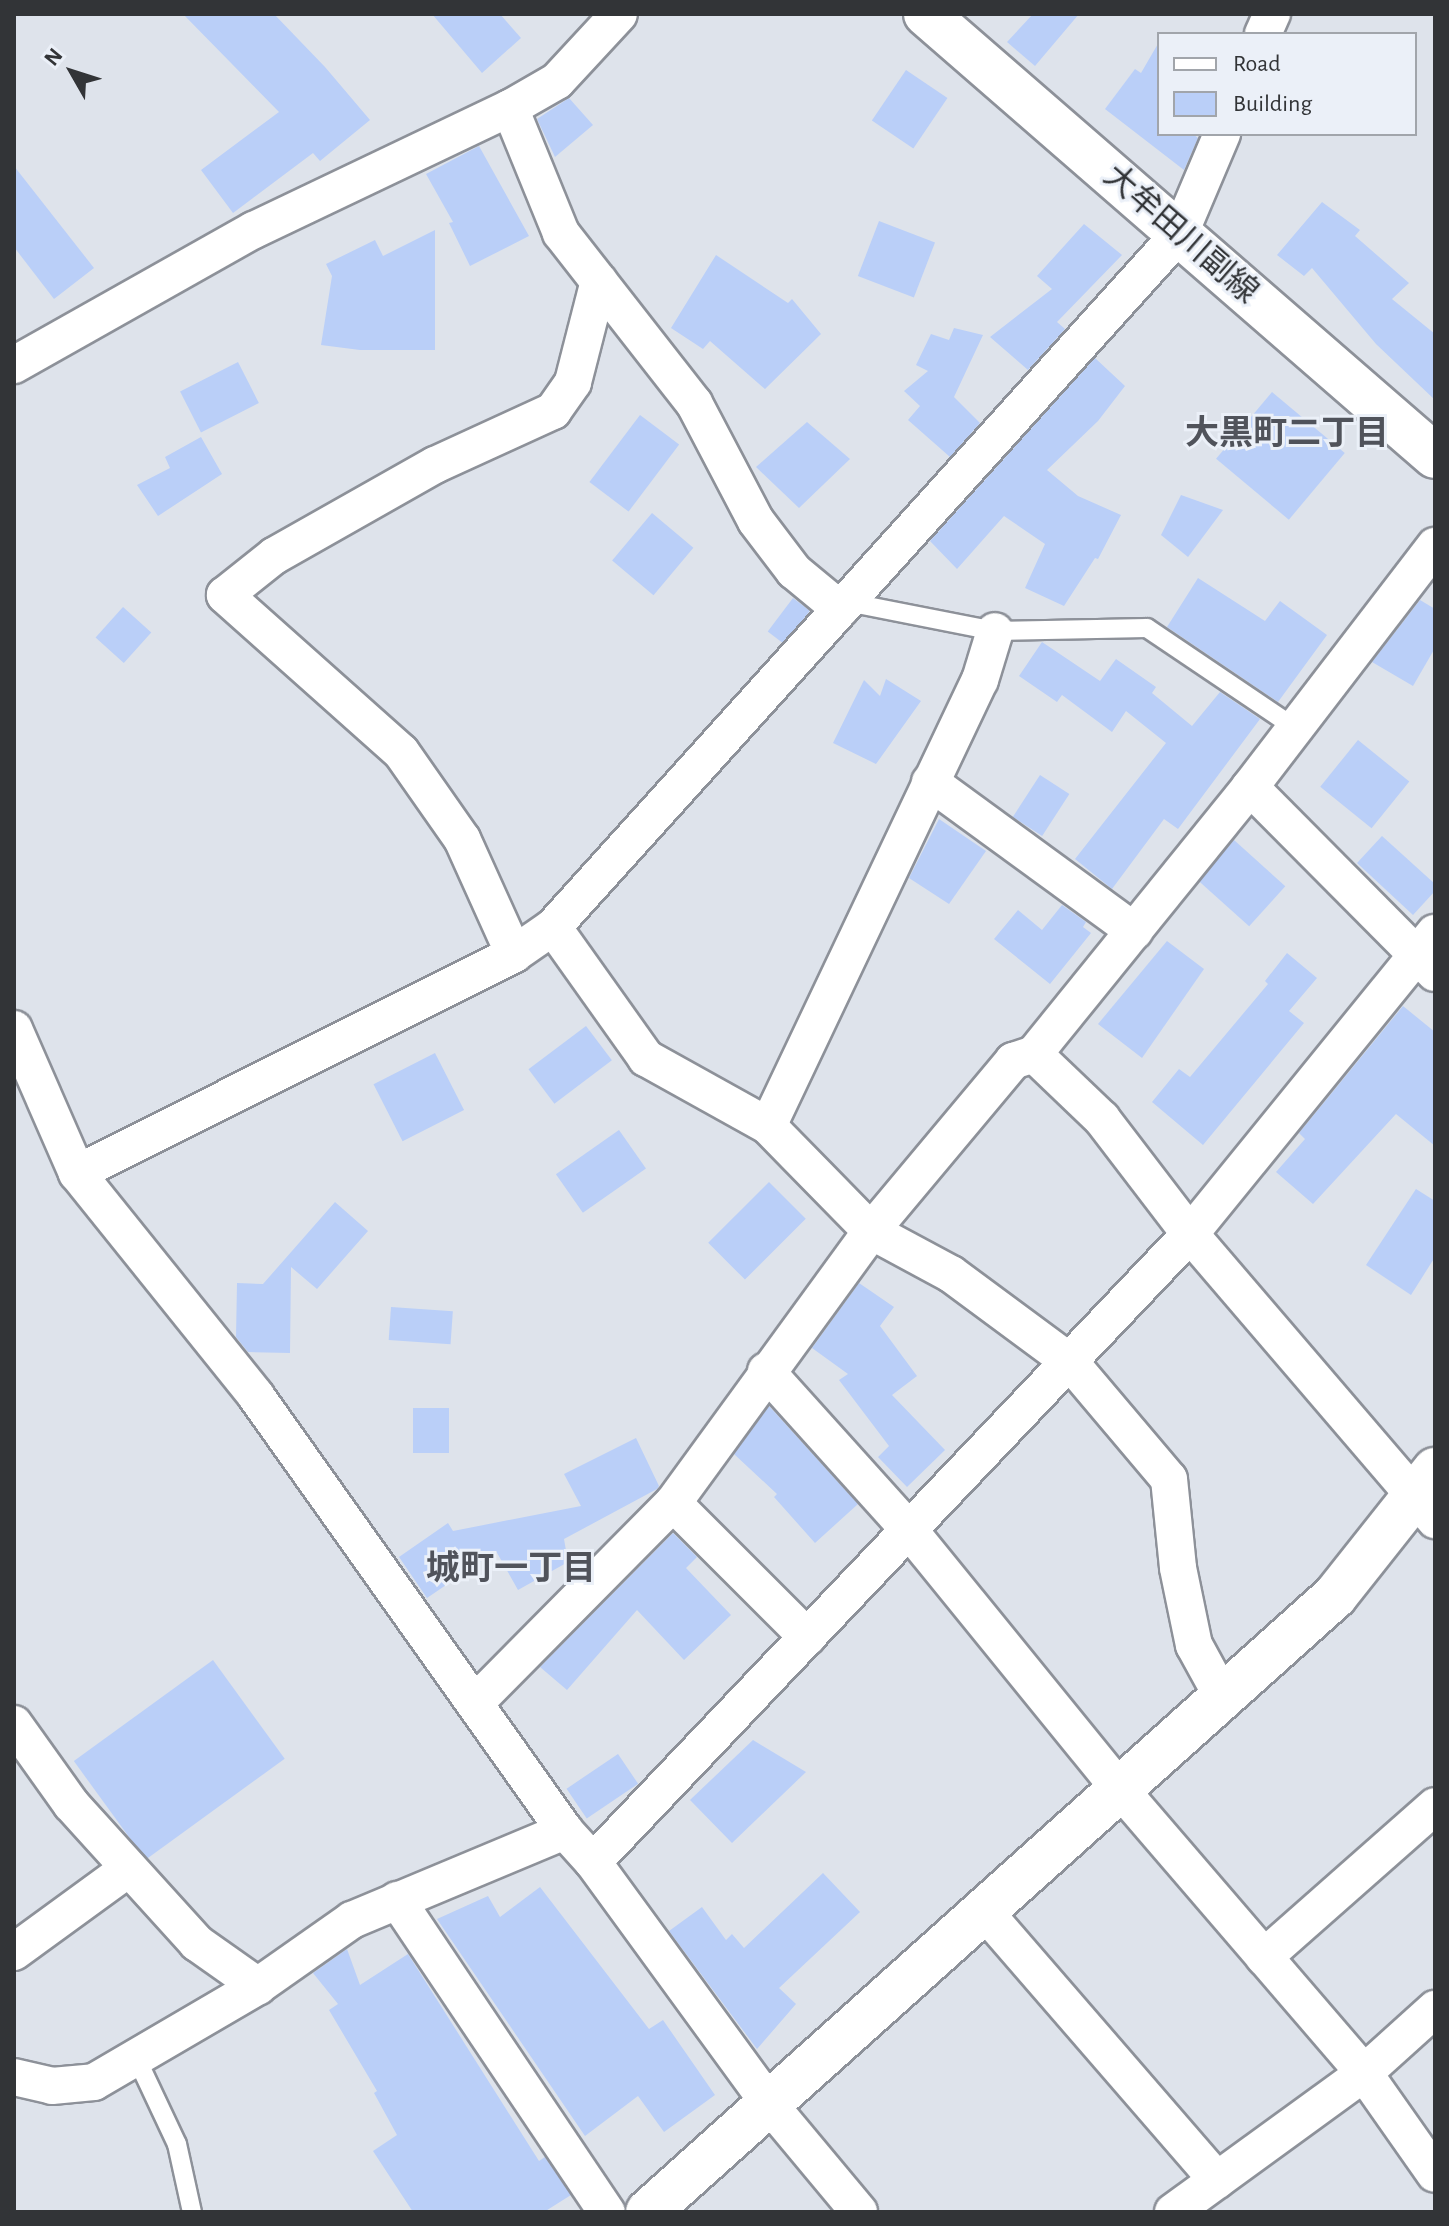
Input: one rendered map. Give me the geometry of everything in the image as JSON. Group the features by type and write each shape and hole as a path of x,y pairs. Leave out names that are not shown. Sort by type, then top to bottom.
{"street":[{"path":"14,365 254,230 510,108 557,81 619,14"},
{"name":"大牟田川副線","path":"926,14 1435,456"},
{"path":"510,108 561,233 694,403 756,521 794,571 844,606"},
{"path":"77,1173 514,954 553,927 1180,233 1221,136"},
{"path":"514,954 462,839 401,752 225,595 274,556 435,465 553,411 573,382 599,281"},
{"path":"476,1702 673,1503 766,1371 871,1231 1013,1061 1034,1054 1250,787 1435,546"},
{"path":"768,1126 980,680 995,631"},
{"path":"930,782 1134,931"},
{"path":"593,1862 1190,1234 1429,954 1250,787"},
{"path":"553,927 646,1058 768,1126 871,1231 951,1274 1070,1362 1169,1479 1178,1568 1194,1645 1223,1698"},
{"path":"14,1029 77,1173 256,1396 565,1831 593,1862 770,2105 859,2212"},
{"path":"648,2212 1335,1596 1428,1495 1190,1234 1102,1119 1034,1054"},
{"path":"766,1371 910,1531 1119,1788 1364,2073 1435,2174"},
{"path":"673,1503 807,1637"},
{"path":"14,1724 71,1804 197,1943 258,1986"},
{"path":"1264,1957 1435,1806"},
{"path":"14,2077 52,2086 94,2082 258,1986 352,1920 565,1831"},
{"path":"14,1952 129,1868"},
{"path":"397,1900 607,2212"},
{"path":"984,1911 1217,2180"},
{"path":"1173,2212 1364,2073 1435,2009"}],"lane":[{"path":"844,606 995,631 1147,628 1295,728"},
{"path":"136,2057 177,2144 192,2212"}],"building":[{"path":"183,14 274,14 370,120 320,161 313,153 233,213 201,170 279,112"},
{"path":"432,14 500,14 521,38 482,73"},
{"path":"1033,14 1079,14 1035,66 1007,42"},
{"path":"1157,45 1157,136 1198,138 1184,170 1105,109 1135,69 1141,73"},
{"path":"906,70 947,98 913,149 872,121"},
{"path":"569,98 593,125 555,157 537,119"},
{"path":"479,146 529,236 470,266 449,223 453,222 426,174"},
{"path":"14,166 94,268 54,299 14,247"},
{"path":"1322,202 1360,230 1355,236 1409,283 1392,299 1435,334 1435,400 1376,344 1312,268 1304,276 1277,255"},
{"path":"879,221 935,243 914,298 858,276"},
{"path":"1084,224 1122,255 1057,322 1065,329 1028,370 990,337 1052,289 1037,276"},
{"path":"435,230 435,350 360,350 321,345 332,276 326,264 375,240 383,256"},
{"path":"716,255 788,303 792,299 821,334 765,389 710,341 703,349 671,328"},
{"path":"954,328 983,335 954,397 980,423 950,457 908,420 920,406 904,391 928,371 916,365 931,334 949,340"},
{"path":"1095,358 1125,386 1098,421 1047,470 1078,496 1121,515 1098,559 1095,558 1064,606 1025,588 1045,544 1004,516 957,569 930,541"},
{"path":"238,362 259,403 201,432 180,392"},
{"path":"1272,392 1345,453 1289,520 1216,459"},
{"path":"640,415 679,444 629,512 589,482"},
{"path":"807,422 850,459 799,508 756,467"},
{"path":"201,437 222,474 158,516 137,485 170,468 165,457"},
{"path":"1181,495 1223,510 1188,557 1161,535"},
{"path":"652,513 693,548 654,595 612,560"},
{"path":"1198,578 1265,621 1280,601 1327,635 1278,702 1167,627"},
{"path":"793,598 810,611 784,644 768,632"},
{"path":"1420,600 1435,609 1435,648 1413,686 1372,662"},
{"path":"123,607 151,632 124,663 96,637"},
{"path":"1042,642 1100,681 1116,659 1156,687 1152,693 1192,726 1220,692 1260,719 1178,829 1164,819 1112,889 1075,859 1166,743 1126,711 1112,732 1062,695 1057,702 1019,676"},
{"path":"886,679 921,701 876,764 833,743 864,680 880,696"},
{"path":"1358,740 1409,782 1372,828 1320,787"},
{"path":"1040,775 1069,794 1042,836 1013,817"},
{"path":"939,819 986,851 949,904 909,878"},
{"path":"1382,836 1435,884 1435,891 1413,915 1357,863"},
{"path":"1234,840 1285,886 1249,926 1198,880"},
{"path":"1062,905 1086,922 1083,927 1091,933 1050,984 994,939 1018,910 1042,930"},
{"path":"1167,941 1204,969 1142,1058 1098,1024"},
{"path":"1287,953 1317,978 1289,1011 1304,1023 1203,1145 1152,1102 1179,1069 1190,1077 1268,984 1265,981"},
{"path":"1403,1006 1435,1032 1435,1146 1396,1114 1313,1204 1276,1172 1305,1139 1299,1133"},
{"path":"586,1026 612,1060 554,1104 528,1069"},
{"path":"435,1053 464,1110 403,1141 374,1084"},
{"path":"619,1130 646,1169 583,1213 556,1174"},
{"path":"769,1182 806,1219 745,1280 708,1243"},
{"path":"1416,1189 1435,1201 1435,1257 1411,1295 1366,1265"},
{"path":"335,1202 368,1231 317,1289 291,1267 290,1353 248,1352 236,1337 237,1283 263,1284"},
{"path":"859,1283 894,1307 880,1326 917,1376 892,1395 945,1450 907,1487 878,1457 889,1446 839,1380 848,1374 812,1348"},
{"path":"391,1307 453,1311 451,1344 389,1340"},
{"path":"769,1406 858,1504 815,1543 774,1497 777,1494 734,1454"},
{"path":"413,1408 449,1408 449,1453 413,1453"},
{"path":"636,1438 659,1486 657,1489 564,1539 568,1562 518,1590 496,1551 427,1598 399,1557 448,1523 453,1531 581,1506 564,1474"},
{"path":"673,1533 697,1557 686,1568 731,1615 684,1660 637,1610 567,1690 540,1667"},
{"path":"213,1660 285,1759 146,1860 74,1761"},
{"path":"753,1740 806,1772 732,1843 690,1800"},
{"path":"618,1754 638,1784 587,1819 567,1789"},
{"path":"823,1873 860,1912 779,1988 796,2004 757,2049 669,1931 702,1907 726,1940 732,1934 744,1948"},
{"path":"540,1887 649,2029 663,2020 715,2095 664,2132 638,2096 585,2136 437,1919 488,1896 500,1917"},
{"path":"347,1949 360,1985 408,1954 539,2161 545,2157 571,2195 544,2212 413,2212 373,2151 397,2135 374,2093 377,2091 329,2010 338,2004 313,1973"}],"district":[{"name":"大黒町二丁目","path":"1287,435"},
{"name":"城町一丁目","path":"511,1570"}]}
